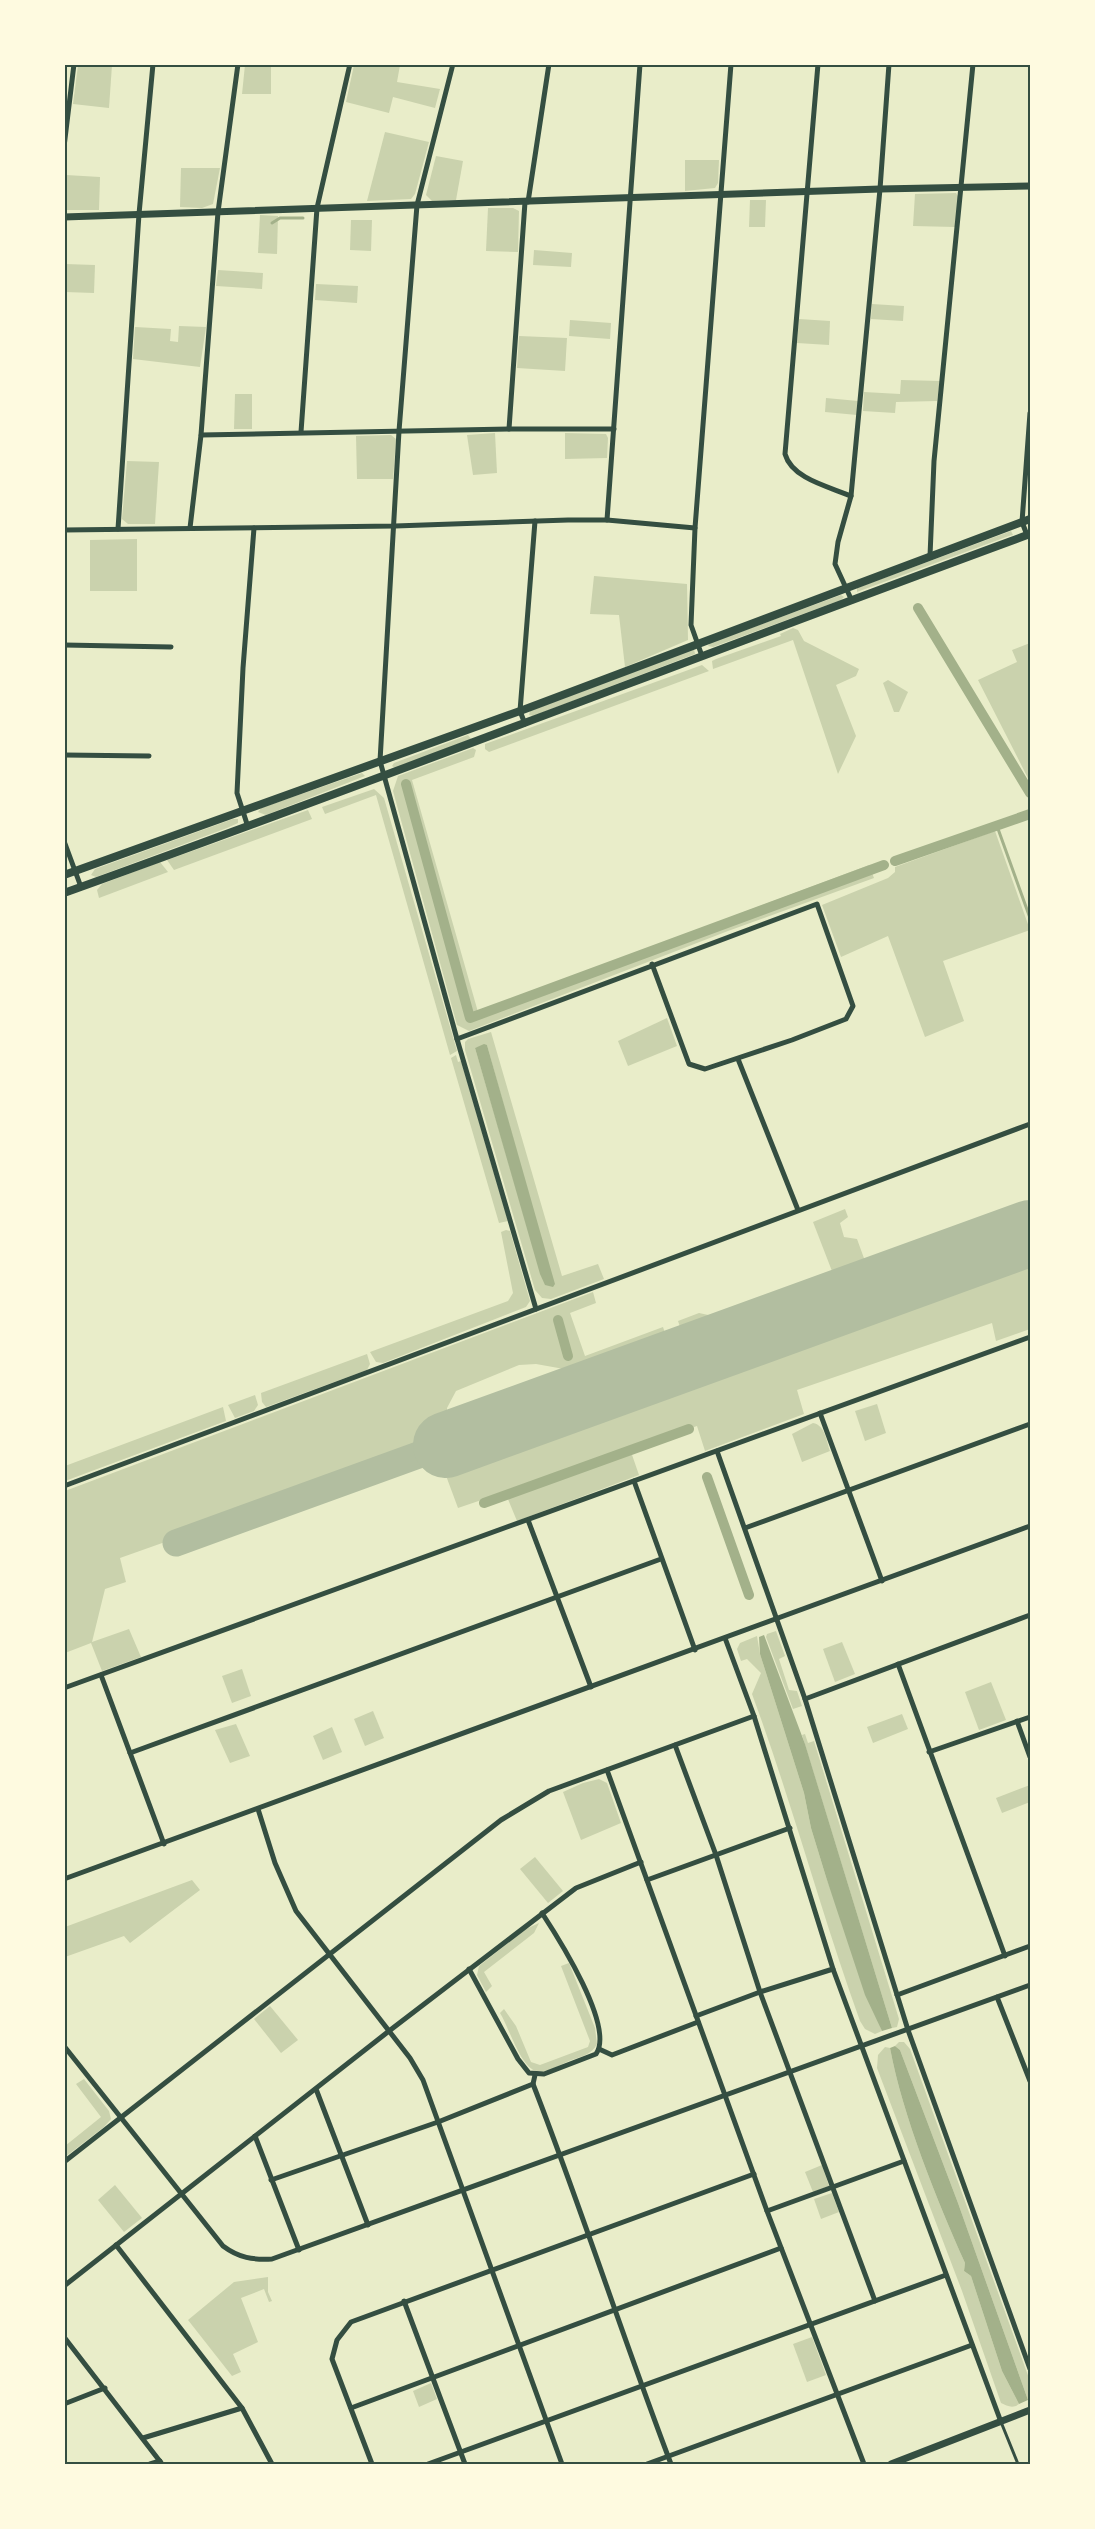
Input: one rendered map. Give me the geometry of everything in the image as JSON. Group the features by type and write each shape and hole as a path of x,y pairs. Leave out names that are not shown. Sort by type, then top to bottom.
{"main road":[{"path":"64,875 520,711 1026,520"},
{"path":"64,893 525,724 852,601 925,571 1029,535"}],"street":[{"path":"64,147 74,64"},
{"path":"118,529 138,214 153,64"},
{"path":"190,528 201,435 218,212 238,64"},
{"path":"301,432 318,208 350,64"},
{"path":"453,64 417,205 399,431 380,761 457,1039 536,1309"},
{"path":"509,429 527,202 549,64"},
{"path":"607,520 640,64"},
{"path":"702,657 691,625 696,528 731,64"},
{"path":"818,64 785,454 790,466 797,472 851,496"},
{"path":"852,601 835,564 838,542 851,496 880,189 889,64"},
{"path":"930,556 934,461 973,64"},
{"path":"64,217 629,197 1030,186"},
{"path":"1029,535 1026,520 1030,413"},
{"path":"201,435 614,429"},
{"path":"64,530 395,526 535,520 607,520 696,528"},
{"path":"525,724 520,711 535,520"},
{"path":"248,827 237,793 243,668 254,528"},
{"path":"64,645 171,647"},
{"path":"64,755 149,756"},
{"path":"64,841 81,887"},
{"path":"457,1039 652,964 817,904 853,1006 846,1018 705,1070 689,1064 652,964"},
{"path":"738,1059 798,1210"},
{"path":"64,1486 1030,1124"},
{"path":"64,1688 1030,1336"},
{"path":"820,1413 882,1581"},
{"path":"745,1528 1030,1424"},
{"path":"717,1451 805,1699 908,2030 1030,2369"},
{"path":"634,1481 660,1559 695,1650"},
{"path":"528,1520 591,1687"},
{"path":"64,1870 66,1879 1030,1526"},
{"path":"130,1753 660,1559"},
{"path":"805,1699 1030,1615"},
{"path":"725,1638 754,1716 833,1969 1001,2422"},
{"path":"898,1664 1005,1956"},
{"path":"101,1675 164,1844"},
{"path":"64,2162 501,1820 549,1791 754,1716"},
{"path":"929,1752 1030,1717"},
{"path":"1017,1722 1030,1757"},
{"path":"675,1745 716,1855 760,1992 875,2301"},
{"path":"607,1770 767,2211 864,2464"},
{"path":"258,1809 275,1863 296,1911 410,2058 423,2080 562,2464"},
{"path":"647,1880 790,1827"},
{"path":"64,2286 389,2031 576,1888 641,1862"},
{"path":"469,1969 523,2067 535,2075 544,2074 589,2058 599,2049 601,2036 598,2022 573,1960 543,1913"},
{"path":"897,1995 1030,1946"},
{"path":"599,2049 612,2055 760,1992 833,1969"},
{"path":"64,2046 223,2246 234,2254 256,2260 272,2259 790,2072 863,2048 1030,1985"},
{"path":"997,1997 1030,2081"},
{"path":"535,2075 534,2084 590,2234 642,2388 671,2464"},
{"path":"271,2180 438,2122 534,2084"},
{"path":"316,2089 368,2225"},
{"path":"255,2136 299,2250"},
{"path":"767,2211 904,2161"},
{"path":"372,2464 333,2359 337,2340 351,2322 754,2174"},
{"path":"116,2245 242,2408 272,2464"},
{"path":"351,2408 781,2247"},
{"path":"428,2464 642,2388 946,2275"},
{"path":"404,2301 434,2376 465,2464"},
{"path":"64,2337 161,2463"},
{"path":"648,2464 972,2345"},
{"path":"64,2403 105,2388"},
{"path":"143,2438 242,2408"},
{"path":"891,2464 1030,2410"},
{"path":"150,2464 161,2463"}],"lane":[{"path":"1001,2422 1018,2464"}],"shaded area":[{"path":"78,65 112,65 109,108 73,104"},
{"path":"245,65 271,65 271,94 242,94"},
{"path":"354,65 400,65 397,82 440,89 435,108 393,97 389,113 346,102"},
{"path":"385,132 429,142 415,194 411,199 367,201"},
{"path":"436,156 463,161 456,200 432,201 426,195"},
{"path":"685,160 719,160 718,183 715,188 685,191"},
{"path":"181,168 220,168 213,204 202,208 180,207"},
{"path":"66,175 100,177 99,210 66,210"},
{"path":"956,193 959,198 955,227 913,226 915,194"},
{"path":"750,200 766,200 765,227 749,227"},
{"path":"488,208 513,208 519,211 518,252 486,251"},
{"path":"260,215 278,216 277,254 258,253"},
{"path":"351,220 372,220 371,251 350,250"},
{"path":"534,250 572,253 571,267 533,265"},
{"path":"65,264 95,265 94,293 65,292"},
{"path":"218,270 263,273 262,289 216,286"},
{"path":"316,284 358,286 357,303 315,300"},
{"path":"872,304 904,306 903,321 871,319"},
{"path":"799,319 830,321 829,345 797,343"},
{"path":"570,320 611,323 610,339 569,336"},
{"path":"179,326 206,327 200,367 133,359 135,327 171,329 170,341 178,342"},
{"path":"519,336 567,338 565,371 517,368"},
{"path":"901,380 940,381 937,401 896,402 895,413 863,411 864,392 900,394"},
{"path":"235,394 252,394 252,429 234,429"},
{"path":"826,398 858,401 857,415 825,412"},
{"path":"495,433 497,473 473,475 467,435"},
{"path":"565,433 606,434 608,438 607,458 565,459"},
{"path":"391,435 396,439 393,479 357,479 356,436"},
{"path":"127,461 159,462 155,524 128,524 122,519"},
{"path":"1011,531 1013,535 857,592 857,588"},
{"path":"137,539 137,591 90,591 90,540"},
{"path":"594,576 687,584 688,640 625,667 619,615 590,614"},
{"path":"841,595 844,597 841,600 713,647 708,646 710,643"},
{"path":"793,628 798,630 804,641 859,669 856,676 836,685 856,736 838,774 793,640 713,669 712,661 781,636 780,634"},
{"path":"1030,643 1030,782 978,680 1017,662 1012,650"},
{"path":"694,649 695,654 533,716 529,715 530,711"},
{"path":"702,665 709,671 489,752 485,749 485,744"},
{"path":"888,680 908,692 899,712 894,712 883,683"},
{"path":"468,735 471,739 395,768 392,766 394,763"},
{"path":"473,748 476,750 474,757 412,780 478,1012 869,865 874,878 728,931 469,1031 457,1025 393,791 398,776"},
{"path":"362,773 365,776 266,815 258,812 261,808"},
{"path":"374,789 384,798 457,1051 450,1055 376,795 325,814 322,807"},
{"path":"308,810 312,819 174,870 167,860"},
{"path":"238,819 238,823 96,877 91,875 95,869"},
{"path":"995,831 1030,930 943,961 964,1021 925,1037 888,936 841,957 822,905 888,878 895,872 895,867"},
{"path":"160,862 168,872 99,898 97,890 102,884"},
{"path":"667,1018 677,1046 628,1066 618,1041"},
{"path":"491,1032 562,1276 598,1264 604,1279 551,1299 542,1298 535,1290 465,1050 465,1042","holes":["487,1045 525,1182 532,1243 475,1048"]},
{"path":"487,1045 555,1284 553,1287 545,1285 540,1274 475,1048"},
{"path":"456,1055 458,1062 461,1061 508,1221 499,1223 451,1058"},
{"path":"845,1209 848,1217 840,1223 844,1237 857,1239 869,1272 837,1284 813,1222"},
{"path":"510,1231 530,1301 526,1307 383,1363 376,1362 370,1352 508,1301 513,1293 501,1232"},
{"path":"1030,1262 1030,1329 996,1341 992,1323 797,1390 804,1414 705,1451 697,1426 630,1449 639,1475 517,1521 505,1492 458,1508 445,1473"},
{"path":"593,1292 596,1303 570,1313 585,1356 663,1327 670,1348 592,1374 536,1364 519,1365 456,1391 447,1408 448,1429 433,1438 225,1512 227,1520 120,1558 126,1582 105,1589 92,1642 129,1629 141,1657 102,1671 91,1643 65,1653 65,1491"},
{"path":"699,1313 722,1318 729,1326 685,1341 678,1321"},
{"path":"367,1354 370,1364 367,1370 266,1407 262,1402 261,1393"},
{"path":"255,1395 258,1405 254,1411 235,1418 228,1405"},
{"path":"877,1404 886,1433 865,1441 855,1411"},
{"path":"223,1407 226,1421 65,1481 65,1466"},
{"path":"813,1423 823,1430 830,1451 802,1462 792,1434"},
{"path":"776,1631 785,1656 779,1659 789,1690 797,1691 802,1706 793,1709 766,1637 767,1634"},
{"path":"764,1635 805,1744 892,2028 882,2031 865,1995 826,1877 811,1828 804,1793 760,1654 759,1637"},
{"path":"757,1636 760,1654 804,1793 811,1828 826,1877 882,2031 875,2034 865,2029 860,2021 752,1694 761,1673 747,1659 741,1661 737,1649 740,1643"},
{"path":"842,1642 855,1674 835,1682 823,1649"},
{"path":"242,1669 251,1696 232,1703 222,1676"},
{"path":"991,1682 1006,1720 979,1730 965,1692"},
{"path":"373,1711 384,1738 365,1746 354,1719"},
{"path":"902,1714 908,1729 873,1743 867,1727"},
{"path":"236,1724 250,1756 230,1763 215,1730"},
{"path":"332,1727 342,1752 323,1760 313,1736"},
{"path":"805,1734 808,1743 814,1741 899,2019 897,2027 892,2028 802,1735"},
{"path":"599,1779 607,1783 621,1823 581,1840 563,1792"},
{"path":"1030,1785 1030,1802 1002,1813 996,1798"},
{"path":"535,1857 563,1891 548,1903 520,1869"},
{"path":"192,1880 200,1890 130,1943 124,1936 65,1957 65,1927"},
{"path":"539,1923 534,1933 484,1972 492,1986 486,1992 477,1975 479,1966 526,1929"},
{"path":"569,1963 595,2028 597,2044 585,2055 549,2070 537,2071 531,2069 526,2063 500,2013 504,2009 516,2026 531,2062 540,2065 588,2047 590,2041 561,1966"},
{"path":"270,2006 298,2040 281,2053 254,2019"},
{"path":"899,2042 904,2042 910,2049 1030,2381 1030,2400 1028,2400 958,2203 900,2050 895,2046"},
{"path":"895,2046 900,2050 958,2203 1028,2400 1019,2404 1002,2371 971,2276 964,2271 965,2263 932,2185 912,2129 890,2048"},
{"path":"885,2047 890,2048 903,2102 932,2185 965,2263 964,2271 971,2276 1002,2371 1019,2404 1014,2406 1001,2403 962,2291 877,2068 878,2055"},
{"path":"84,2079 109,2111 111,2119 65,2157 65,2146 101,2117 76,2084"},
{"path":"822,2165 829,2186 813,2192 805,2172"},
{"path":"115,2185 142,2218 124,2232 98,2200"},
{"path":"832,2193 839,2212 821,2219 814,2199"},
{"path":"268,2277 268,2292 272,2301 269,2302 264,2289 241,2298 258,2342 233,2354 241,2372 232,2376 188,2320 234,2282"},
{"path":"812,2337 826,2375 807,2382 793,2344"},
{"path":"431,2383 437,2399 419,2407 413,2391"}],"waterway":[{"path":"272,223 280,218 303,218"},
{"path":"918,608 1030,793"},
{"path":"406,784 470,1018 884,865"},
{"path":"895,861 1030,814"},
{"path":"997,826 1030,918"},
{"path":"558,1320 568,1356"},
{"path":"484,1503 689,1429"},
{"path":"707,1477 749,1595"}],"taxiway":[{"path":"176,1543 446,1445"}],"runway":[{"path":"446,1445 1030,1233"}]}
